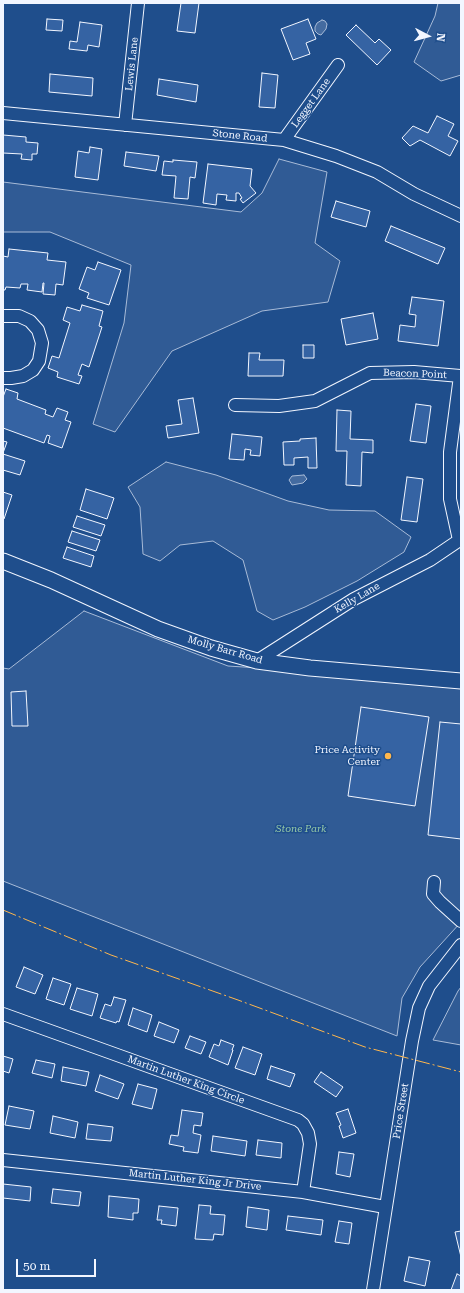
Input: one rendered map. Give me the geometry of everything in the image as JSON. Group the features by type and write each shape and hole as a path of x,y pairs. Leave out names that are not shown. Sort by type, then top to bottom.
{"main road":[{"name":"Molly Barr Road","path":"3,560 51,580 158,629 211,648 257,660 310,668 461,681"}],"street":[{"name":"Lewis Lane","path":"125,125 138,3"},
{"name":"Legget Lane","path":"284,140 338,65"},
{"name":"Stone Road","path":"3,114 284,140 336,156 377,172 414,194 461,216"},
{"path":"3,316 19,316 30,321 38,330 42,343 39,361 33,370 23,376 3,378"},
{"name":"Beacon Point","path":"235,405 279,406 315,401 370,373 460,372 450,452 450,499 460,540"},
{"name":"Kelly Lane","path":"257,660 354,599 430,560 460,540"},
{"path":"434,882 434,894 440,902 461,921"},
{"name":"Price Street","path":"372,1290 412,1041 419,1008 429,986 461,945"},
{"name":"Martin Luther King Circle","path":"3,1014 298,1120 303,1124 308,1132 310,1144 303,1192"},
{"name":"Martin Luther King Jr Drive","path":"3,1160 303,1192 386,1207"}],"green space":[{"path":"438,3 461,3 461,75 441,81 414,62 435,16"},
{"path":"279,159 327,172 315,243 340,261 328,302 262,311 172,351 115,432 93,424 124,323 131,265 50,232 3,232 3,182 241,212 262,193"},
{"path":"166,462 216,475 288,501 329,510 375,511 411,537 404,552 357,581 305,607 273,620 257,611 243,560 213,541 180,545 160,561 143,554 140,507 128,487"},
{"name":"Stone Park","path":"84,611 228,666 461,681 461,922 420,967 402,998 397,1036 3,881 3,668 9,669"},
{"path":"461,987 461,1045 433,1040 458,991"}],"shaded area":[{"path":"322,20 327,24 326,29 321,35 315,31 315,27 317,23"},
{"path":"304,475 307,479 303,483 292,485 289,480 292,476"}],"building":[{"path":"181,3 199,3 195,33 177,31"},
{"path":"47,19 63,20 62,31 46,30"},
{"path":"308,19 316,39 306,43 310,54 293,60 281,29"},
{"path":"80,22 102,25 99,47 88,45 87,51 69,49 70,41 77,42"},
{"path":"356,25 375,43 379,39 391,50 377,65 346,35"},
{"path":"262,73 278,75 275,108 259,107"},
{"path":"50,74 93,78 92,96 49,92"},
{"path":"159,79 198,85 196,102 157,95"},
{"path":"437,116 454,124 448,136 458,141 450,156 420,140 410,146 402,138 413,126 428,133"},
{"path":"3,135 26,137 26,142 38,143 37,154 32,154 32,160 21,159 22,154 3,153"},
{"path":"90,147 102,149 98,180 75,177 78,151 89,153"},
{"path":"126,152 159,156 156,171 124,166"},
{"path":"173,160 197,162 195,178 190,177 188,199 174,198 176,176 162,175 164,161 173,162"},
{"path":"208,164 252,169 250,186 256,193 243,203 240,199 242,198 239,193 236,193 236,201 226,200 227,195 217,194 216,205 203,203"},
{"path":"336,201 370,211 366,227 331,217"},
{"path":"391,226 445,248 438,264 385,241"},
{"path":"9,249 48,253 47,260 66,262 63,285 56,284 55,295 43,294 44,283 42,292 27,290 28,284 21,284 20,288 6,287 5,290 3,290 3,256 8,257"},
{"path":"98,262 121,270 109,305 87,298 89,293 79,289 87,267 95,270"},
{"path":"412,297 444,301 438,346 398,341 400,325 415,327 416,315 409,314"},
{"path":"82,305 103,311 99,326 102,327 89,367 82,364 78,375 82,376 79,384 57,377 58,372 48,368 52,356 59,358 70,323 63,320 67,307 80,311"},
{"path":"373,313 378,339 346,345 341,319"},
{"path":"303,345 314,345 314,358 303,358"},
{"path":"249,353 260,353 259,360 284,360 283,376 248,376"},
{"path":"6,389 18,393 17,399 46,410 45,414 53,417 57,408 68,412 65,420 71,422 62,448 48,443 50,436 47,435 44,443 3,428 3,397"},
{"path":"193,398 199,433 168,438 166,426 182,424 178,400"},
{"path":"416,404 431,406 426,443 410,441"},
{"path":"337,410 351,411 350,439 373,440 373,453 362,452 361,486 346,485 347,451 336,451"},
{"path":"232,434 262,437 260,456 250,455 251,450 245,449 244,460 229,459"},
{"path":"316,438 317,468 308,468 308,457 294,458 294,465 284,465 283,442"},
{"path":"3,441 7,442 3,453"},
{"path":"3,454 25,461 20,475 3,470"},
{"path":"407,477 423,479 417,522 401,520"},
{"path":"86,489 114,498 107,519 80,510"},
{"path":"3,492 12,495 4,519 3,518"},
{"path":"77,516 105,525 101,536 73,527"},
{"path":"72,531 100,540 96,551 68,542"},
{"path":"67,547 94,556 91,567 63,558"},
{"path":"26,691 28,726 12,726 11,692"},
{"name":"Price Activity Center","path":"361,707 429,717 415,806 348,796"},
{"path":"440,722 461,724 461,839 428,835"},
{"path":"24,967 43,975 35,994 16,987"},
{"path":"53,978 71,984 64,1005 46,999"},
{"path":"77,988 98,994 92,1016 70,1009"},
{"path":"114,997 126,1000 119,1022 117,1021 116,1023 100,1018 105,1004 111,1006"},
{"path":"133,1008 152,1015 147,1032 128,1025"},
{"path":"159,1022 179,1030 174,1043 154,1036"},
{"path":"190,1036 206,1042 201,1054 185,1048"},
{"path":"221,1040 234,1045 228,1065 209,1057 214,1044 219,1046"},
{"path":"243,1047 262,1054 255,1075 235,1068"},
{"path":"3,1056 13,1059 9,1073 3,1071"},
{"path":"36,1060 55,1064 52,1078 32,1073"},
{"path":"271,1066 295,1074 290,1087 267,1079"},
{"path":"63,1067 89,1072 86,1086 61,1081"},
{"path":"321,1072 343,1087 336,1097 314,1082"},
{"path":"100,1075 124,1084 118,1099 95,1091"},
{"path":"138,1084 157,1089 152,1109 132,1104"},
{"path":"9,1106 34,1111 30,1129 5,1125"},
{"path":"348,1109 356,1133 343,1138 339,1126 341,1125 336,1113"},
{"path":"182,1110 203,1113 201,1126 194,1125 193,1133 201,1135 198,1153 183,1151 184,1147 169,1144 171,1135 178,1136"},
{"path":"53,1116 78,1122 75,1138 50,1133"},
{"path":"88,1124 113,1127 111,1141 86,1139"},
{"path":"213,1136 247,1141 245,1156 211,1151"},
{"path":"258,1140 282,1143 281,1158 256,1155"},
{"path":"339,1152 354,1154 350,1177 336,1174"},
{"path":"3,1184 31,1187 30,1201 3,1198"},
{"path":"53,1189 81,1192 79,1206 51,1203"},
{"path":"109,1196 139,1199 138,1213 133,1213 133,1220 108,1217"},
{"path":"199,1205 211,1206 210,1214 225,1215 223,1235 214,1234 213,1240 195,1239"},
{"path":"159,1206 178,1208 176,1226 161,1224 162,1220 157,1220"},
{"path":"248,1207 269,1210 267,1230 246,1227"},
{"path":"288,1216 323,1220 321,1235 286,1230"},
{"path":"339,1221 352,1223 349,1244 335,1242"},
{"path":"461,1231 461,1257 455,1232"},
{"path":"409,1257 430,1261 425,1286 404,1281"},
{"path":"457,1274 461,1276 461,1290 451,1290"}],"power":[{"path":"3,910 111,955 365,1047 461,1072"}],"place":[{"name":"Price Activity Center","path":"388,756"}]}
